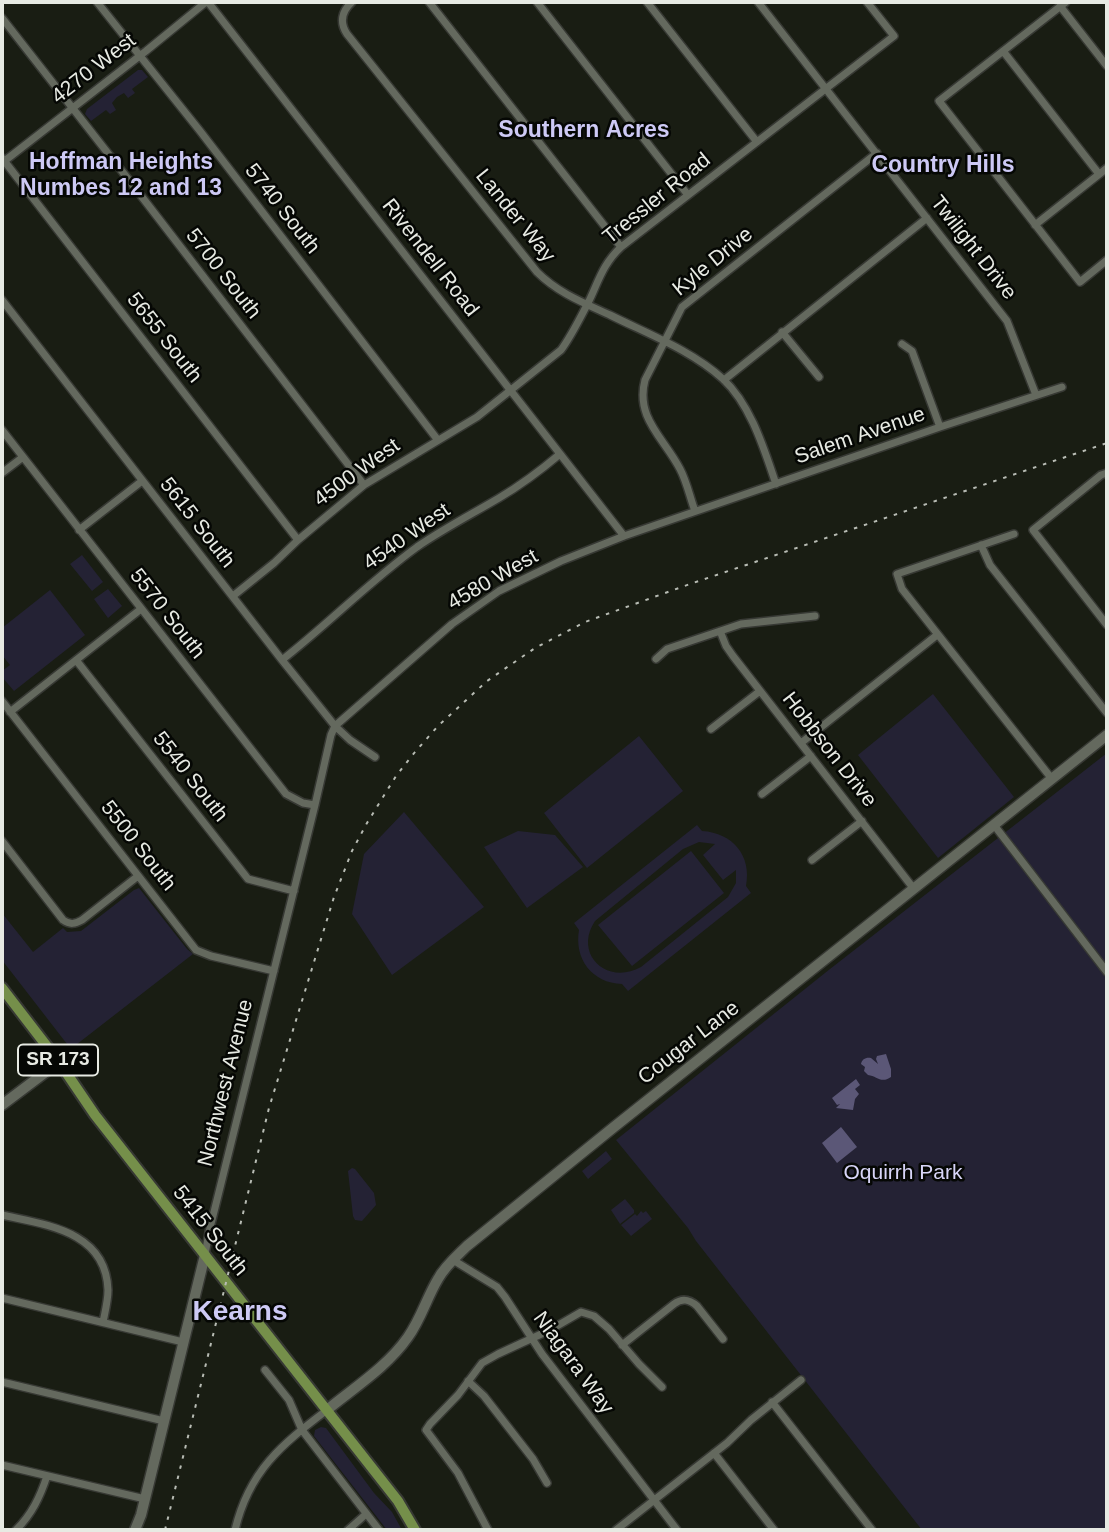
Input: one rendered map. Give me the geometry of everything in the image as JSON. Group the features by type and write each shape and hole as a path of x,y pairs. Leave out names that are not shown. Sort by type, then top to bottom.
{"main road":[{"name":"Cougar Lane","path":"327,1410 397,1352 411,1334 439,1277 467,1246 1107,735"},
{"name":"5415 South","path":"2,988 59,1062 95,1115 398,1501 415,1530"},
{"path":"2,1105 59,1062"},
{"name":"Northwest Avenue","path":"135,1530 205,1255"}],"street":[{"name":"5740 South","path":"97,2 438,439"},
{"name":"4270 West","path":"3,161 207,2"},
{"name":"Rivendell Road","path":"207,2 624,536"},
{"name":"Lander Way","path":"352,2 342,17 347,34 537,272 550,285 665,342 724,380 753,423 776,484"},
{"path":"429,2 621,247"},
{"path":"537,2 688,195"},
{"path":"647,2 757,142"},
{"name":"Twilight Drive","path":"758,2 1007,321 1036,395"},
{"name":"Tressler Road","path":"511,390 561,350 587,304 601,271 621,247 894,36 867,2"},
{"path":"1107,66 1063,4 939,101 1080,282 1107,260"},
{"name":"5700 South","path":"2,18 364,485"},
{"path":"1003,51 1100,174"},
{"name":"Kyle Drive","path":"695,511 681,470 643,407 642,391 645,380 682,307 877,153"},
{"name":"5655 South","path":"3,161 298,540"},
{"path":"1035,225 1107,168"},
{"path":"724,380 927,218"},
{"name":"5615 South","path":"2,300 335,726 375,757"},
{"path":"782,332 819,377"},
{"path":"902,344 912,351 940,427"},
{"name":"Salem Avenue","path":"695,511 1062,387"},
{"name":"4500 West","path":"233,596 364,485 477,417 511,390"},
{"name":"5570 South","path":"2,430 286,794 303,803 315,805"},
{"name":"4540 West","path":"282,660 400,560 437,534 524,482 560,454"},
{"path":"2,473 23,457"},
{"path":"1107,473 1033,530 1107,625"},
{"path":"79,530 142,481"},
{"name":"4580 West","path":"335,726 452,624 499,591 561,561 695,511"},
{"path":"1014,534 897,574 898,581 937,635 1052,779"},
{"path":"981,545 990,565 1107,713"},
{"path":"10,712 141,609"},
{"path":"656,659 667,649 750,622 815,616"},
{"name":"Hobbson Drive","path":"720,631 726,646 914,889"},
{"path":"802,743 937,635"},
{"name":"5540 South","path":"76,660 248,879 294,891"},
{"path":"711,729 760,691"},
{"name":"5500 South","path":"2,701 199,952 274,971"},
{"name":"Northwest Avenue","path":"205,1255 335,726"},
{"path":"762,794 811,756"},
{"path":"812,860 862,821"},
{"path":"994,825 1107,972"},
{"path":"2,841 69,923 78,923 138,876"},
{"path":"2,1215 68,1232 95,1253 105,1273 108,1287 103,1322"},
{"name":"Niagara Way","path":"453,1260 497,1287 550,1364 677,1530"},
{"path":"2,1298 183,1342"},
{"path":"622,1345 674,1304 683,1300 697,1306 723,1339"},
{"path":"488,1530 458,1473 426,1430 458,1395 477,1369 489,1359 581,1312 593,1316 603,1324 662,1387"},
{"path":"265,1370 289,1400 302,1430 379,1530"},
{"path":"616,1530 801,1380"},
{"path":"2,1381 164,1421"},
{"path":"468,1381 484,1396 527,1451 547,1483"},
{"path":"772,1402 872,1530"},
{"path":"235,1530 246,1497 265,1465 327,1410"},
{"path":"714,1453 775,1530"},
{"path":"2,1465 145,1499"},
{"path":"16,1530 32,1512 47,1476"},
{"path":"348,1530 366,1514"}],"green space":[{"path":"138,70 142,70 148,77 132,89 135,93 128,98 124,93 117,97 112,103 116,110 110,114 106,110 91,121 85,114 87,109"},
{"path":"82,555 103,582 92,591 70,564"},
{"path":"108,589 122,606 108,618 94,599"},
{"path":"50,590 85,635 14,691 2,677 2,671 10,665 2,655 2,628"},
{"path":"933,694 1014,797 938,858 858,755"},
{"path":"639,736 683,791 587,868 544,813"},
{"name":"Oquirrh Park","path":"1107,753 1107,1530 922,1530 688,1228 616,1140"},
{"path":"404,812 484,907 392,975 352,914 364,854"},
{"path":"697,825 702,831 723,836 731,841 743,856 746,886 751,893 628,991 622,984 602,979 587,967 579,951 579,930 574,923","holes":["699,842 715,844 703,855 723,880 736,870 736,883 728,897 641,967 628,972 616,972 597,964 588,945 589,933 595,921 683,849"]},
{"path":"518,831 555,835 583,867 527,908 484,847"},
{"path":"691,851 724,893 632,966 598,925"},
{"path":"139,888 193,954 72,1048 2,960 2,913 33,952 63,928 67,932 81,931"},
{"path":"606,1151 612,1159 588,1179 582,1171"},
{"path":"352,1168 374,1193 376,1205 362,1221 355,1220 353,1216 348,1171"},
{"path":"625,1199 634,1213 620,1224 611,1210"},
{"path":"641,1211 646,1211 652,1219 631,1236 621,1225"},
{"path":"326,1428 374,1493 392,1512 402,1530 387,1530 314,1436 315,1430"}],"shaded area":[{"path":"886,1054 891,1077 882,1080 864,1071 865,1067 861,1064 863,1060 871,1058 878,1064 877,1056"},
{"path":"856,1079 860,1085 855,1089 859,1094 853,1110 836,1108 840,1104 837,1105 832,1098"},
{"path":"841,1127 857,1147 837,1163 822,1143"}],"railway":[{"path":"165,1530 269,1108 334,897 352,851 367,823 396,776 415,752 438,726 487,681 535,648 585,622 1107,443"}],"district":[{"name":"Southern Acres","path":"584,131"},
{"name":"Country Hills","path":"943,166"},
{"name":"Hoffman Heights Numbes 12 and 13","path":"121,176"},
{"name":"Kearns","path":"240,1312"}]}
